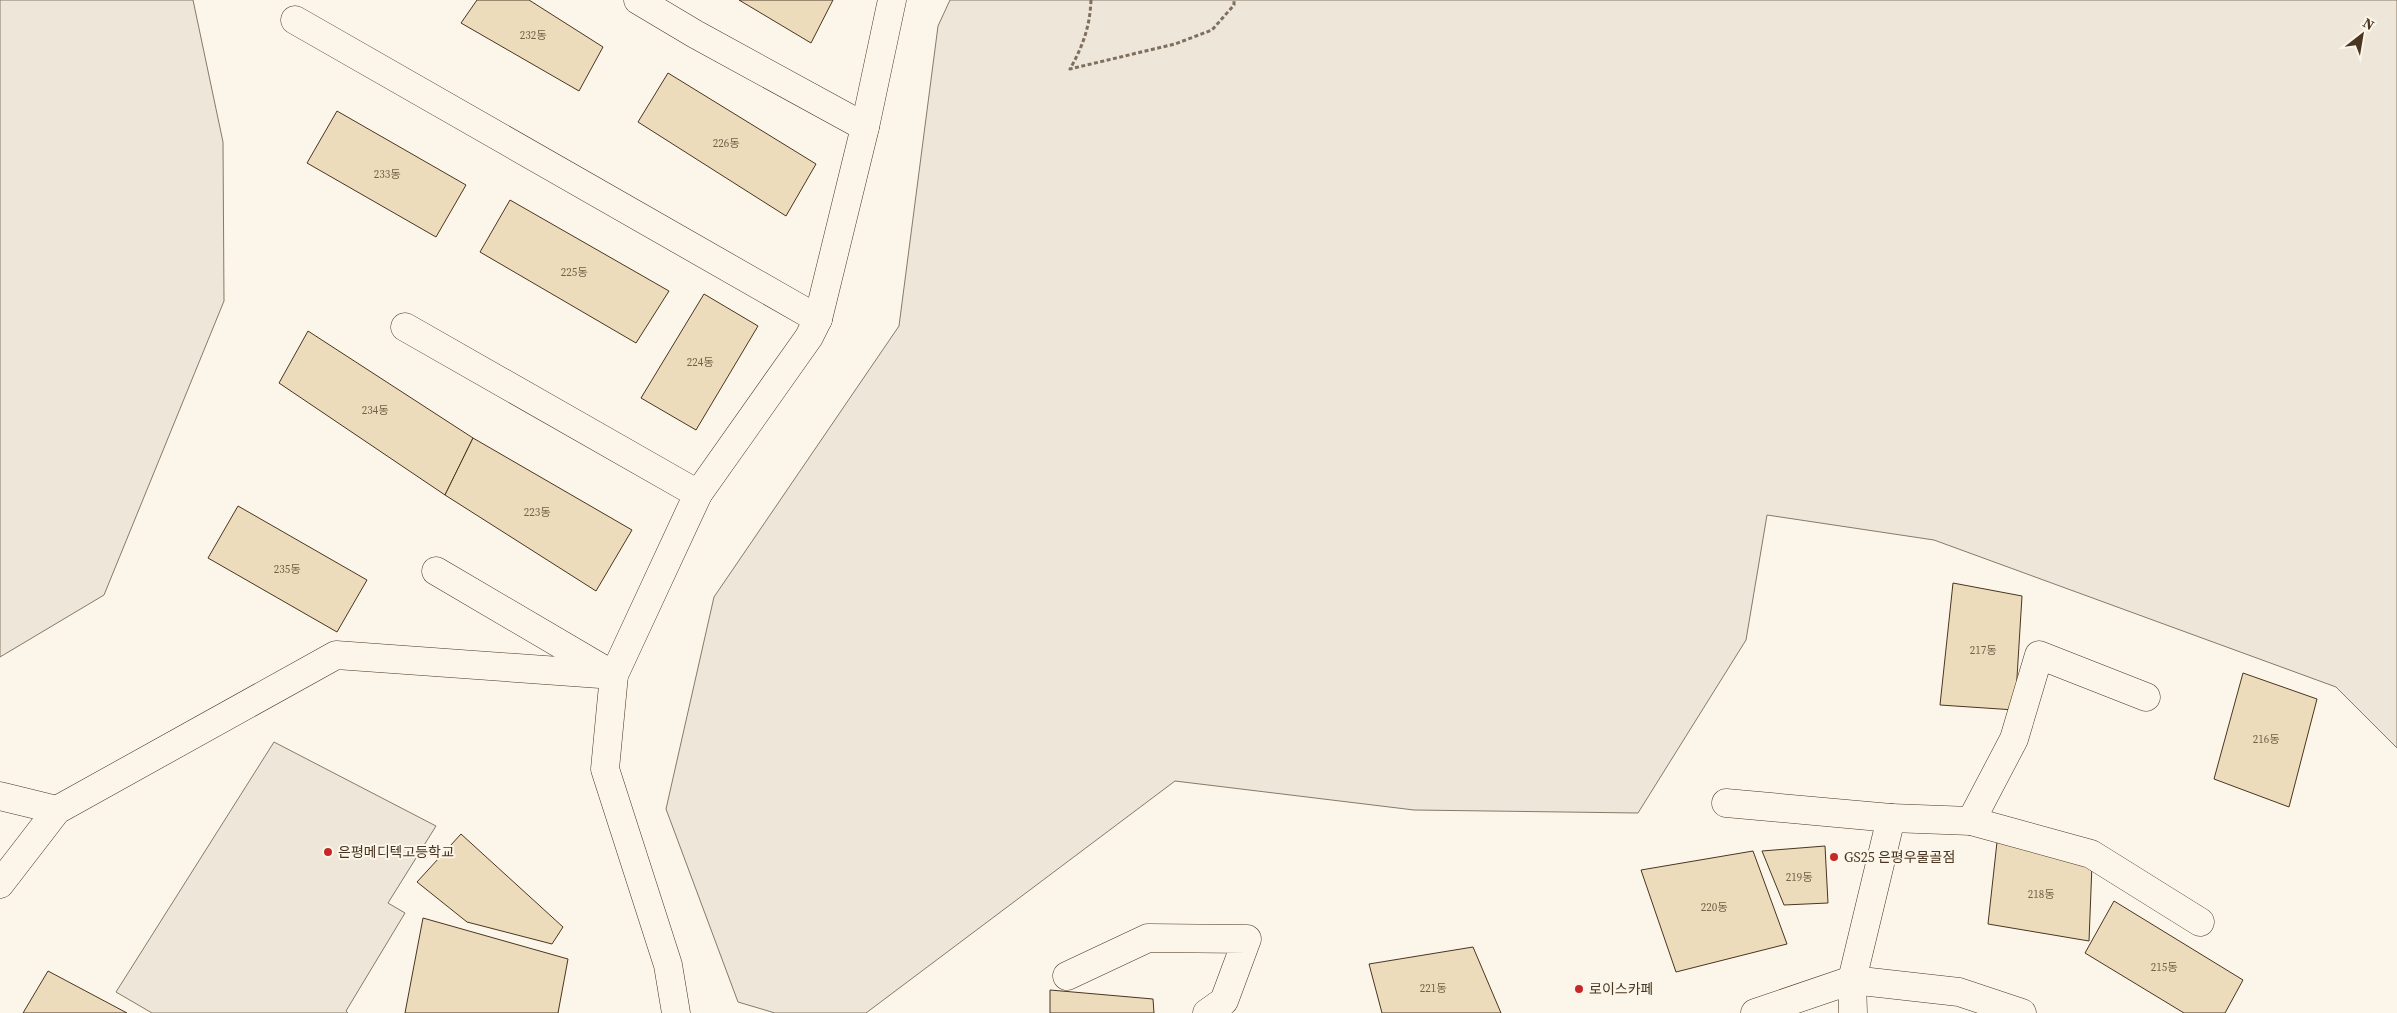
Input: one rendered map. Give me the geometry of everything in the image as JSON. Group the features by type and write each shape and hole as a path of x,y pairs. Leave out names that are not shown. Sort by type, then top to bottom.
{"lane":[{"path":"638,0 695,34 865,127"},
{"path":"676,1013 668,965 605,769 614,675 698,494 809,337 818,318 865,127 892,0"},
{"path":"295,20 818,318"},
{"path":"405,327 698,494"},
{"path":"436,570 614,675"},
{"path":"0,884 57,810 336,655 614,675"},
{"path":"1971,821 2014,740 2039,655 2146,697"},
{"path":"0,796 57,810"},
{"path":"1726,803 1891,818 1971,821 2090,854 2200,922"},
{"path":"1853,1013 1852,980 1891,818"},
{"path":"1067,976 1148,938 1247,939 1224,1001 1207,1013"},
{"path":"1755,1013 1852,980 1959,992 2022,1013"}],"path":[{"path":"1091,0 1090,18 1083,46 1070,69 1175,44 1212,30 1234,5 1234,0"}],"shaded area":[{"path":"0,0 193,0 223,142 224,301 104,595 0,657"},
{"path":"950,0 2397,0 2397,748 2336,687 1934,540 1767,515 1746,640 1638,813 1414,810 1175,781 866,1013 775,1013 738,1002 666,809 714,597 899,326 938,26"},
{"path":"274,742 436,826 388,903 405,913 346,1011 348,1013 152,1013 116,992"}],"building":[{"path":"477,0 529,0 603,47 579,91 461,23"},
{"path":"739,0 833,0 811,43"},
{"path":"668,73 816,164 786,216 638,122"},
{"path":"337,111 466,185 436,237 307,163"},
{"path":"510,200 669,291 636,343 480,252"},
{"path":"704,294 758,326 696,430 641,398"},
{"path":"308,331 473,438 445,495 279,383"},
{"path":"473,438 632,530 596,591 445,495"},
{"path":"238,506 367,580 337,632 208,558"},
{"path":"1953,583 2022,596 2015,710 1940,705"},
{"path":"2243,673 2317,699 2289,807 2214,779"},
{"path":"461,834 563,927 552,944 467,922 417,882"},
{"path":"1997,842 2092,864 2089,941 1988,924"},
{"path":"1825,846 1828,903 1784,905 1762,851"},
{"path":"1753,851 1787,944 1676,972 1641,870"},
{"path":"2114,901 2243,980 2225,1013 2184,1013 2085,953"},
{"path":"423,918 568,959 558,1013 405,1013"},
{"path":"1473,947 1501,1013 1382,1013 1369,964"},
{"path":"48,971 127,1013 23,1013"},
{"path":"1050,990 1153,999 1154,1013 1050,1013"}],"place":[{"name":"은평메디텍고등학교","path":"328,852"},
{"name":"GS25 은평우물골점","path":"1834,857"},
{"name":"로이스카페","path":"1579,989"}]}
